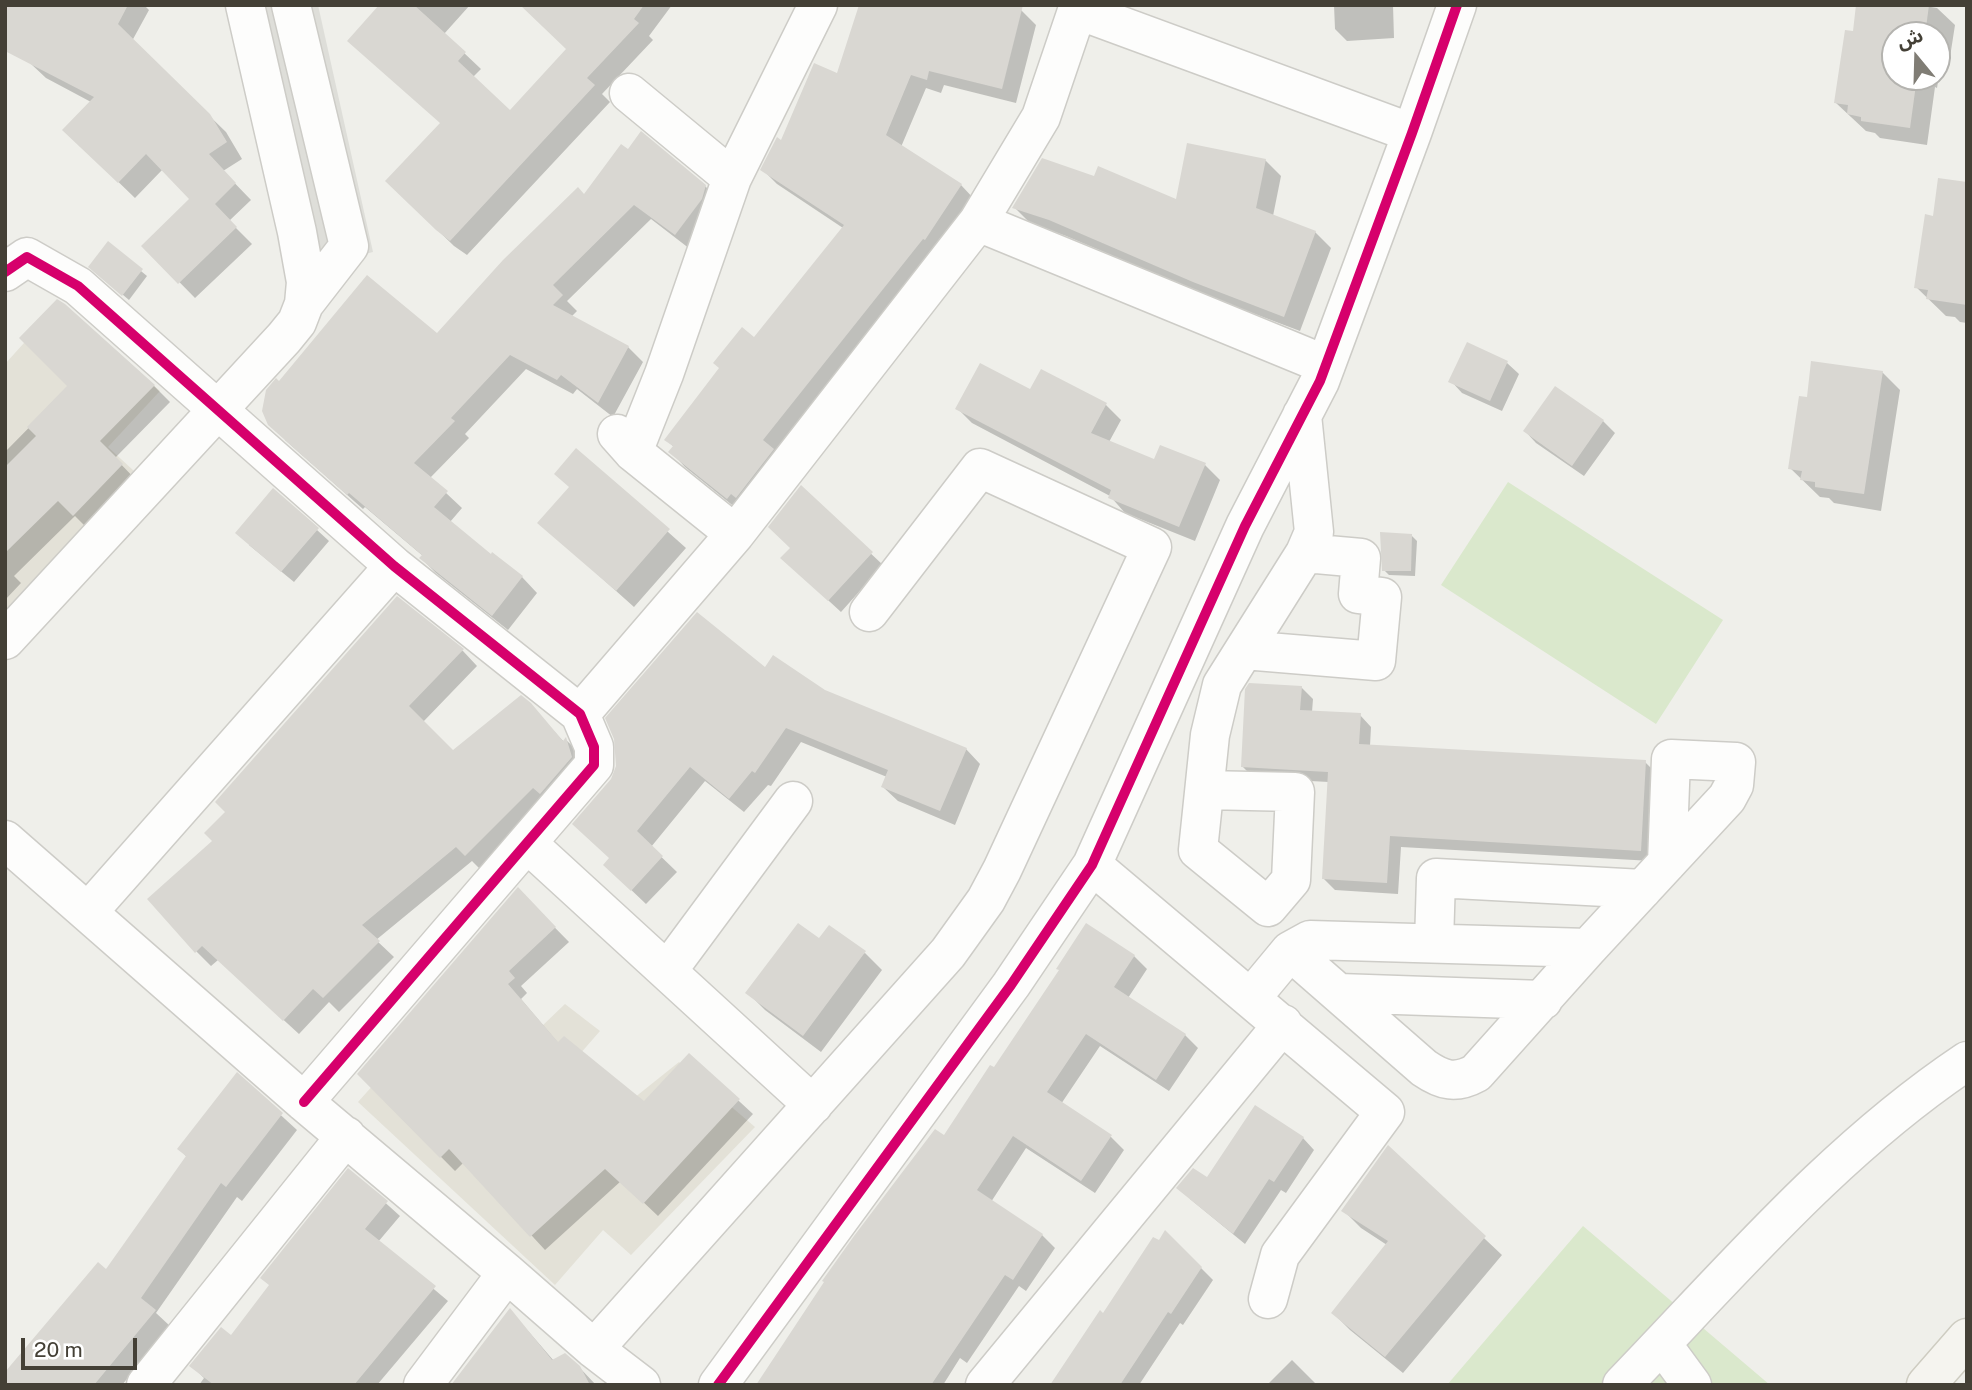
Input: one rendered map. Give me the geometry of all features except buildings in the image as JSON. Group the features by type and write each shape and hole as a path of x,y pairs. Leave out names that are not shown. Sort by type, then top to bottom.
{"main road":[{"path":"1926,1385 1967,1338"}],"street":[{"path":"244,5 297,233 306,282 304,304"},
{"path":"5,640 284,338 296,322 304,304 349,246 291,5"},
{"path":"735,534 624,442 664,374 732,178 818,5"},
{"path":"718,1385 1011,985 1092,865 1245,526 1326,365 1457,5"},
{"path":"580,714 735,534 978,222 1041,117 1079,8 1412,133"},
{"path":"629,93 732,178"},
{"path":"978,222 1326,365"},
{"path":"5,272 27,257 78,286 394,566 580,714 594,747 594,765 304,1102"},
{"path":"1205,790 1210,735 1222,685 1305,553 1314,532 1302,415"},
{"path":"594,1349 948,953 986,900 1152,547 980,468 869,612"},
{"path":"1244,650 1376,661 1382,597 1358,594 1361,558 1305,553"},
{"path":"88,912 394,566"},
{"path":"668,970 793,801"},
{"path":"5,840 304,1102 594,1349 641,1385"},
{"path":"528,844 813,1105"},
{"path":"1092,865 1385,1112 1280,1255 1268,1299"},
{"path":"1290,951 1424,1068 1450,1081 1463,1080 1476,1073 1655,876 1436,878 1434,943"},
{"path":"1251,998 1290,951 1310,940 1588,948"},
{"path":"1339,993 1542,1000"},
{"path":"985,1385 1283,1024"},
{"path":"1622,1385 1806,1194 1864,1139 1912,1098 1967,1061"},
{"path":"146,1385 346,1136"},
{"path":"423,1385 507,1273"},
{"path":"1661,1344 1692,1385"}],"shaded area":[{"path":"265,5 318,5 373,252 324,264"},
{"path":"61,302 160,391 108,447 134,471 5,614 5,364"},
{"path":"477,969 542,1026 565,1004 600,1031 566,1070 629,1102 679,1062 755,1127 631,1255 603,1230 555,1285 358,1102"}],"green space":[{"path":"1508,482 1723,620 1656,724 1441,585"},
{"path":"1583,1226 1770,1385 1447,1385"}],"cycle path":[{"path":"718,1385 1011,985 1092,865 1245,526 1320,381 1457,5"},
{"path":"5,272 27,257 78,286 394,566 580,714 594,747 594,765 304,1102"}]}
